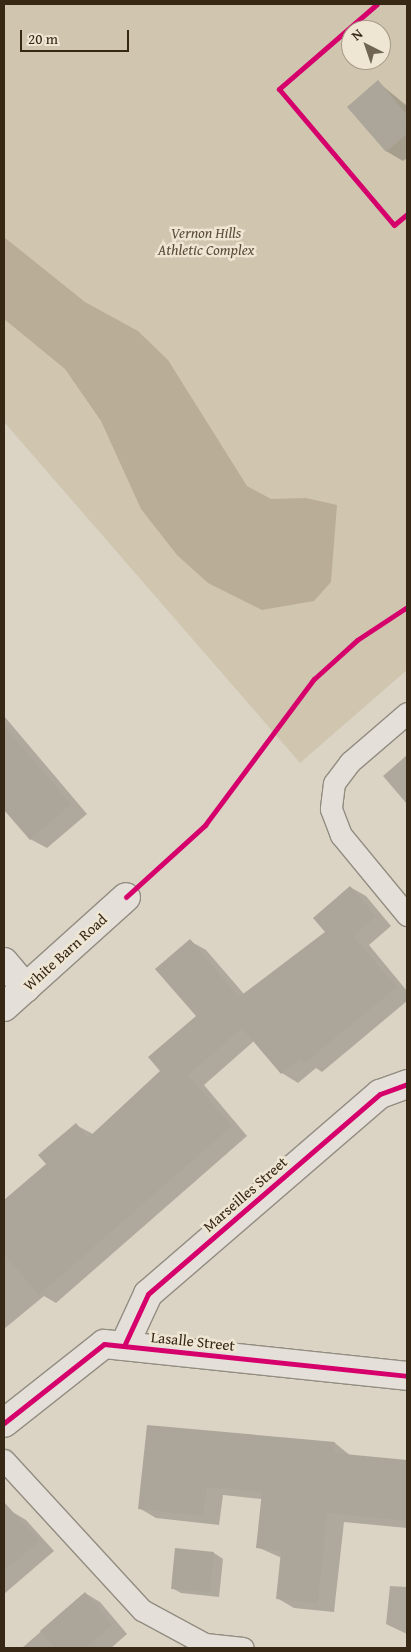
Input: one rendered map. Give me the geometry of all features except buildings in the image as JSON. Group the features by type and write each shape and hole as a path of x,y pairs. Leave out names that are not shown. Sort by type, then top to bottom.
{"street":[{"name":"White Barn Road","path":"4,1007 126,897"},
{"path":"4,962 26,988"},
{"name":"Marseilles Street","path":"124,1346 148,1294 380,1094 407,1084"},
{"name":"Lasalle Street","path":"4,1423 104,1344 407,1376"}],"lane":[{"path":"407,713 350,762 334,783 331,809 341,835 407,915"},
{"path":"4,1460 142,1610 205,1644 243,1648"}],"green space":[{"name":"Vernon Hills Athletic Complex","path":"4,4 407,4 407,670 300,763 4,422"}],"shaded area":[{"path":"4,237 85,302 138,331 168,360 247,486 271,499 306,498 337,505 331,582 314,601 262,610 208,583 177,555 141,509 101,421 65,369 4,319"}],"cycle path":[{"path":"377,4 279,89 394,225 407,214"},
{"path":"126,897 205,825 314,679 357,640 407,607"},
{"path":"124,1346 148,1294 380,1094 407,1084"},
{"path":"4,1423 104,1344 407,1376"}]}
